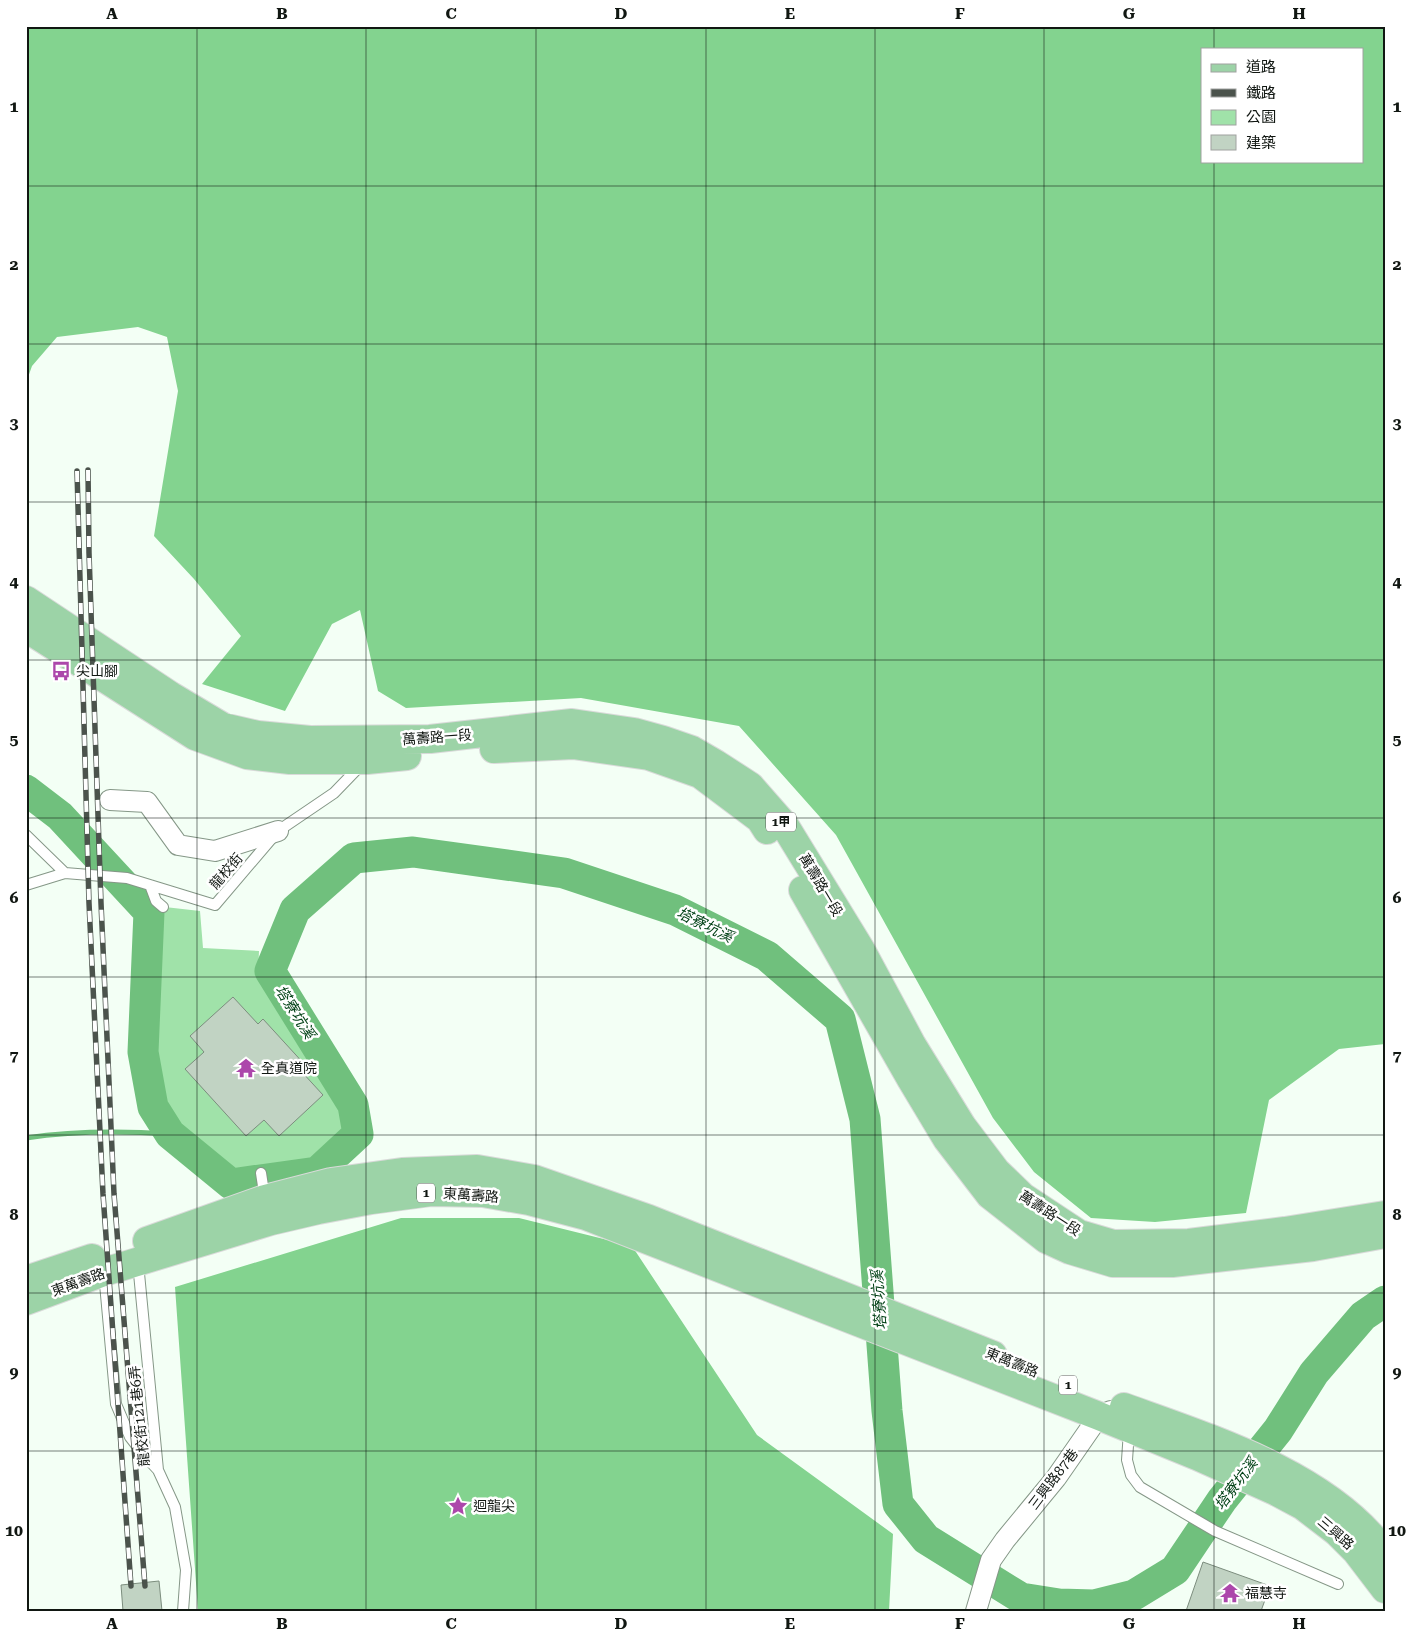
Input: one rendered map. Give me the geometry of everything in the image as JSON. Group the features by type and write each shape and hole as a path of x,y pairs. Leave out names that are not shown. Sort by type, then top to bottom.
{"main road":[{"name":"萬壽路一段","path":"26,600 170,696 223,727 258,735 310,740 368,750 442,752 573,745 649,756 700,774 760,819 947,1139 990,1195 1046,1239 1070,1250 1113,1263 1172,1264 1313,1246 1385,1234"},
{"name":"萬壽路一段","path":"26,628 195,736 247,755 290,760 368,750 430,739 572,723 634,732 692,750 750,786 785,826 861,950 912,1044 962,1126 996,1171 1023,1197 1080,1234 1113,1244 1189,1243 1284,1231 1385,1215"},
{"name":"東萬壽路","path":"26,1280 135,1245 266,1197 340,1180 402,1172 478,1169 543,1182 649,1219 821,1297 942,1355 1208,1449 1279,1481"},
{"name":"東萬壽路","path":"26,1301 104,1268 137,1258 266,1197"},
{"name":"東萬壽路","path":"821,1297 918,1324 1117,1417"},
{"name":"三興路","path":"1279,1481 1332,1501 1356,1521 1385,1553"},
{"name":"三興路","path":"1279,1481 1303,1506 1336,1532 1356,1551 1385,1589"}],"street":[{"path":"110,800 148,802 178,845 214,850 278,831"},
{"name":"三興路87巷","path":"977,1607 992,1560 1005,1540 1056,1478 1117,1417"}],"lane":[{"name":"龍校街","path":"26,885 65,873 127,878 215,906 278,831 334,793 368,750"},
{"path":"26,835 65,873"},
{"path":"150,885 156,901 163,907"},
{"name":"龍校街121巷6弄","path":"137,1258 158,1470 175,1507 186,1570 183,1611"},
{"path":"104,1268 116,1404 130,1437 158,1470"},
{"path":"1117,1417 1131,1475 1140,1487 1215,1531 1338,1584"}],"green space":[{"path":"26,26 1385,26 1385,1044 1339,1049 1269,1100 1246,1213 1155,1222 1091,1218 1034,1172 993,1118 836,835 739,726 581,698 406,708 378,691 360,610 332,624 285,711 202,684 241,636 194,579 154,536 178,391 167,337 138,327 57,337 32,366 26,383"},
{"path":"156,906 200,911 203,948 259,951 258,972 340,1103 348,1132 315,1163 238,1177 185,1135 165,1111 151,1055"},
{"path":"401,1218 519,1218 632,1246 757,1435 893,1534 889,1611 198,1611 175,1287"}],"building":[{"name":"全真道院","path":"233,997 258,1024 263,1019 306,1066 301,1071 323,1095 279,1136 264,1120 246,1136 185,1069 204,1052 190,1036"},
{"name":"福慧寺","path":"1203,1562 1270,1586 1261,1611 1186,1611"},
{"path":"159,1581 162,1611 123,1611 121,1585"}],"waterway":[{"name":"塔寮坑溪","path":"26,790 60,816 149,912 143,1052 153,1107 170,1134 231,1184 317,1172 358,1134 353,1105 270,971 295,910 354,858 413,852 564,873 675,910 767,956 840,1019 865,1119 887,1411 898,1504 926,1539 1021,1598 1059,1604 1094,1605 1134,1595 1175,1570 1222,1500 1278,1430 1314,1373 1363,1316 1385,1301"},
{"path":"26,1138 98,1132 170,1134"}],"railway":[{"path":"88,470 101,903 114,1194 145,1586"},
{"path":"77,471 89,903 103,1194 131,1586"}],"place":[{"name":"尖山腳","path":"61,671"},
{"name":"全真道院","path":"246,1068"},
{"name":"迴龍尖","path":"458,1506"},
{"name":"福慧寺","path":"1230,1593"}]}
